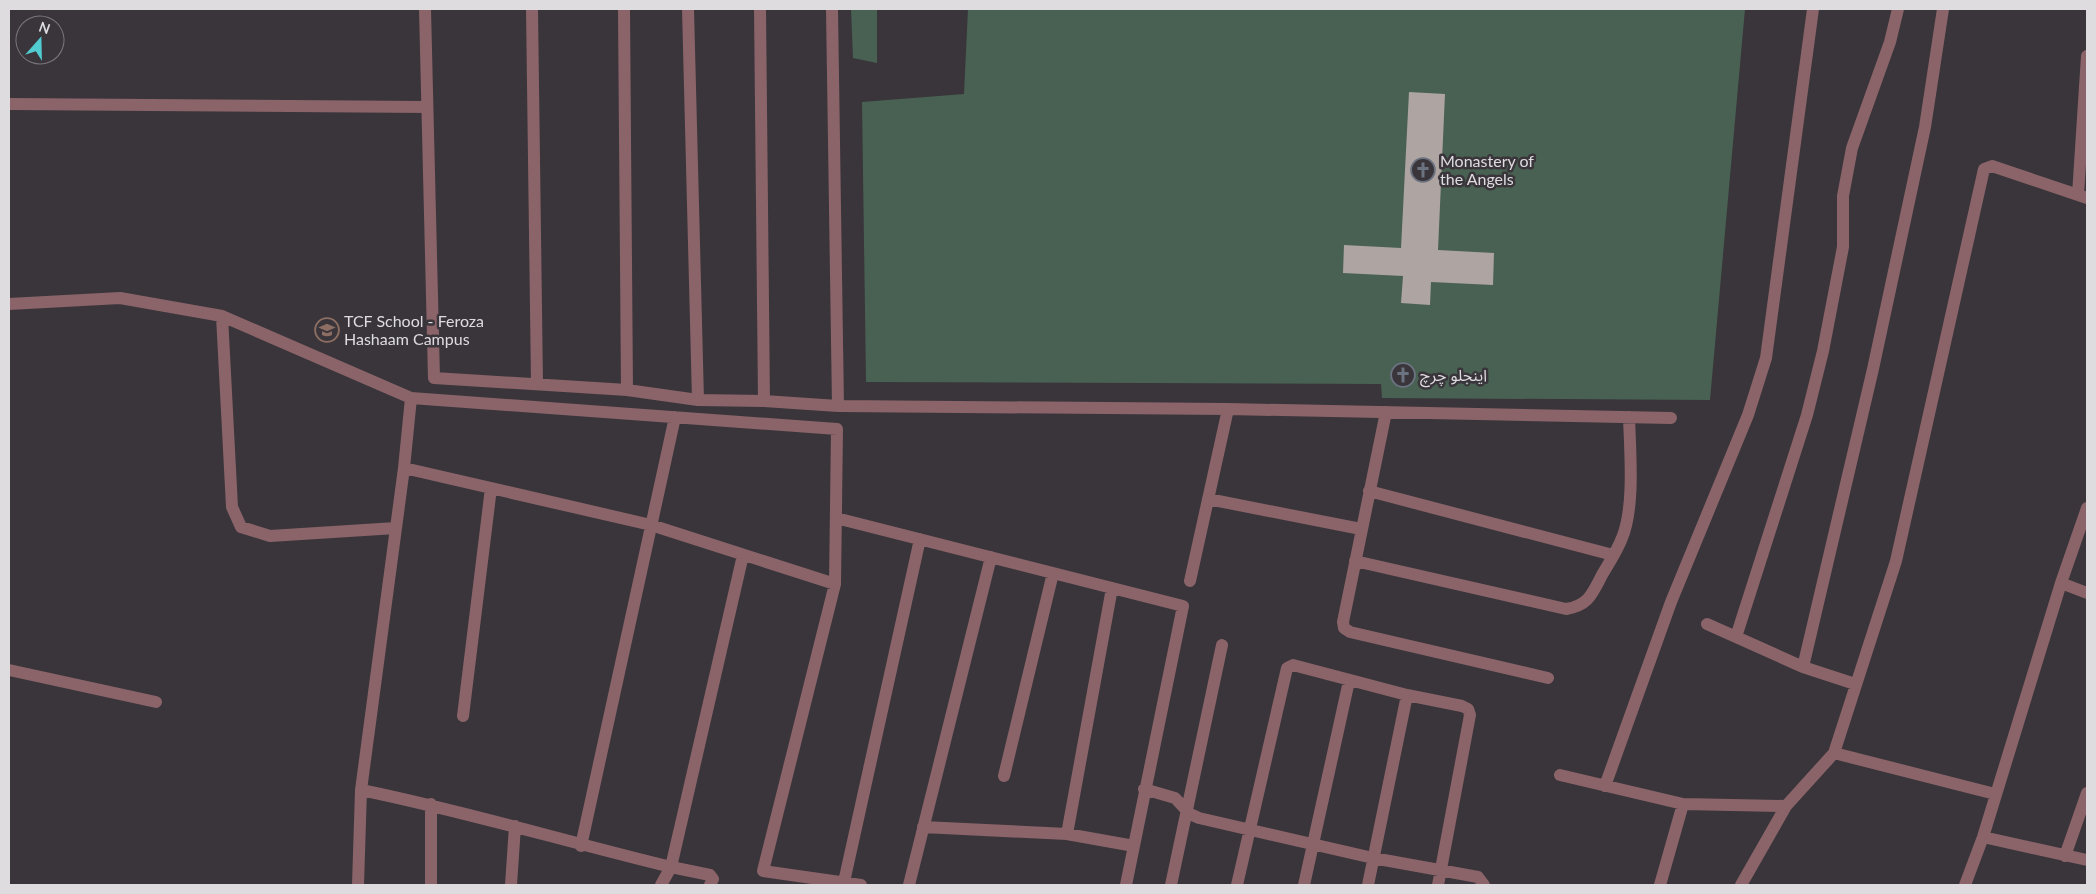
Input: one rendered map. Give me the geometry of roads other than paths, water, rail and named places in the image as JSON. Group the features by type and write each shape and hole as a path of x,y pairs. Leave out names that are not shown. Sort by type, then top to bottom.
{"street":[{"path":"425,9 434,378 627,390 698,400 764,401 838,406 1228,409 1671,418"},
{"path":"532,9 537,384"},
{"path":"624,9 627,390"},
{"path":"688,9 698,400"},
{"path":"760,9 764,401"},
{"path":"832,9 838,406"},
{"path":"1605,786 1671,602 1748,415 1766,358 1813,9"},
{"path":"1736,637 1807,415 1823,351 1843,248 1843,196 1852,148 1890,42 1898,9"},
{"path":"1804,667 1873,369 1917,166 1925,127 1943,9"},
{"path":"1742,885 1786,806 1834,753 1896,561 1984,169 1992,166 2083,197 2087,56"},
{"path":"9,104 427,107"},
{"path":"9,304 120,298 222,316 411,398 837,429 835,584 764,871 861,885"},
{"path":"222,316 232,507 241,527 270,536 396,528"},
{"path":"358,885 361,790 404,468 411,398"},
{"path":"1190,581 1228,409"},
{"path":"1386,412 1361,529 1343,622 1344,628 1350,632 1548,678"},
{"path":"581,846 675,417"},
{"path":"1355,561 1566,609 1577,607 1588,600 1622,538 1627,523 1630,489 1629,417"},
{"path":"404,468 651,526 835,584"},
{"path":"463,716 491,488"},
{"path":"1369,491 1613,555"},
{"path":"1208,500 1361,529"},
{"path":"1965,885 1983,837 1995,794 2087,508"},
{"path":"836,518 1183,606 1144,789 1126,885"},
{"path":"844,882 920,539"},
{"path":"661,885 671,867 743,555"},
{"path":"908,885 991,557"},
{"path":"1004,776 1053,573"},
{"path":"2062,583 2087,593"},
{"path":"1067,834 1112,588"},
{"path":"1707,624 1804,667 1856,684"},
{"path":"1171,885 1222,645"},
{"path":"1237,885 1248,829 1287,668 1293,665 1349,681 1462,706 1468,709 1470,715 1438,885"},
{"path":"9,670 156,702"},
{"path":"1304,885 1349,681"},
{"path":"1368,885 1407,695"},
{"path":"1834,753 1995,794"},
{"path":"1560,775 1683,804 1786,806"},
{"path":"1144,789 1176,798 1186,810 1199,818 1373,858 1478,877 1484,885"},
{"path":"361,790 431,804 581,846 710,874 713,879 710,885"},
{"path":"2065,856 2087,793"},
{"path":"430,885 431,804"},
{"path":"1660,885 1683,804"},
{"path":"511,885 515,826"},
{"path":"923,827 1067,834 1134,846"},
{"path":"1983,837 2087,860"}],"place":[{"name":"Monastery of the Angels","path":"1423,170"},
{"name":"TCF School - Feroza Hashaam Campus","path":"327,330"},
{"name":"اینجلو چرچ","path":"1403,375"}]}
